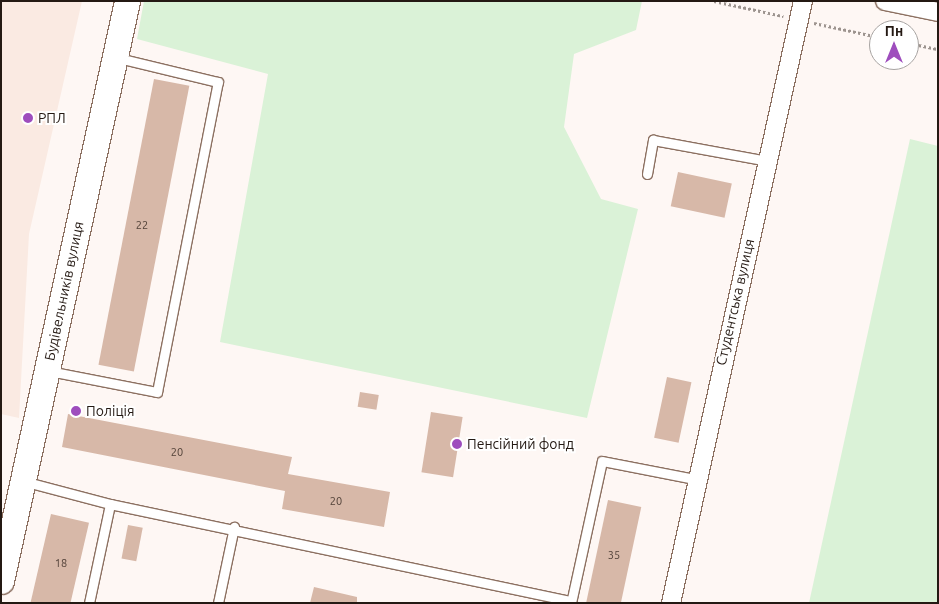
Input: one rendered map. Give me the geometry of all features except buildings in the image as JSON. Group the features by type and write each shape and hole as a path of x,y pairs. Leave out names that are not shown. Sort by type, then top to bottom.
{"street":[{"name":"Будівельників вулиця","path":"2,574 127,1"},
{"name":"Студентська вулиця","path":"671,603 695,479 803,1"},
{"path":"885,1 938,12"}],"lane":[{"path":"47,371 157,392 218,82 115,57"},
{"path":"647,174 653,140 767,161"},
{"path":"23,481 110,504 234,527 571,602 602,461 695,479"},
{"path":"89,603 110,504"},
{"path":"218,603 234,527"}],"path":[{"path":"714,1 869,35"},
{"path":"919,45 938,50"}],"shaded area":[{"name":"РПЛ","path":"1,1 82,1 29,234 19,418 1,414"}],"green space":[{"path":"144,1 642,1 636,30 574,54 564,127 601,199 638,209 587,418 220,342 268,74 137,39"},
{"path":"910,139 938,146 938,603 809,603"}],"place":[{"name":"РПЛ","path":"28,118"},
{"name":"Поліція","path":"76,411"},
{"name":"Пенсійний фонд","path":"457,444"}]}
